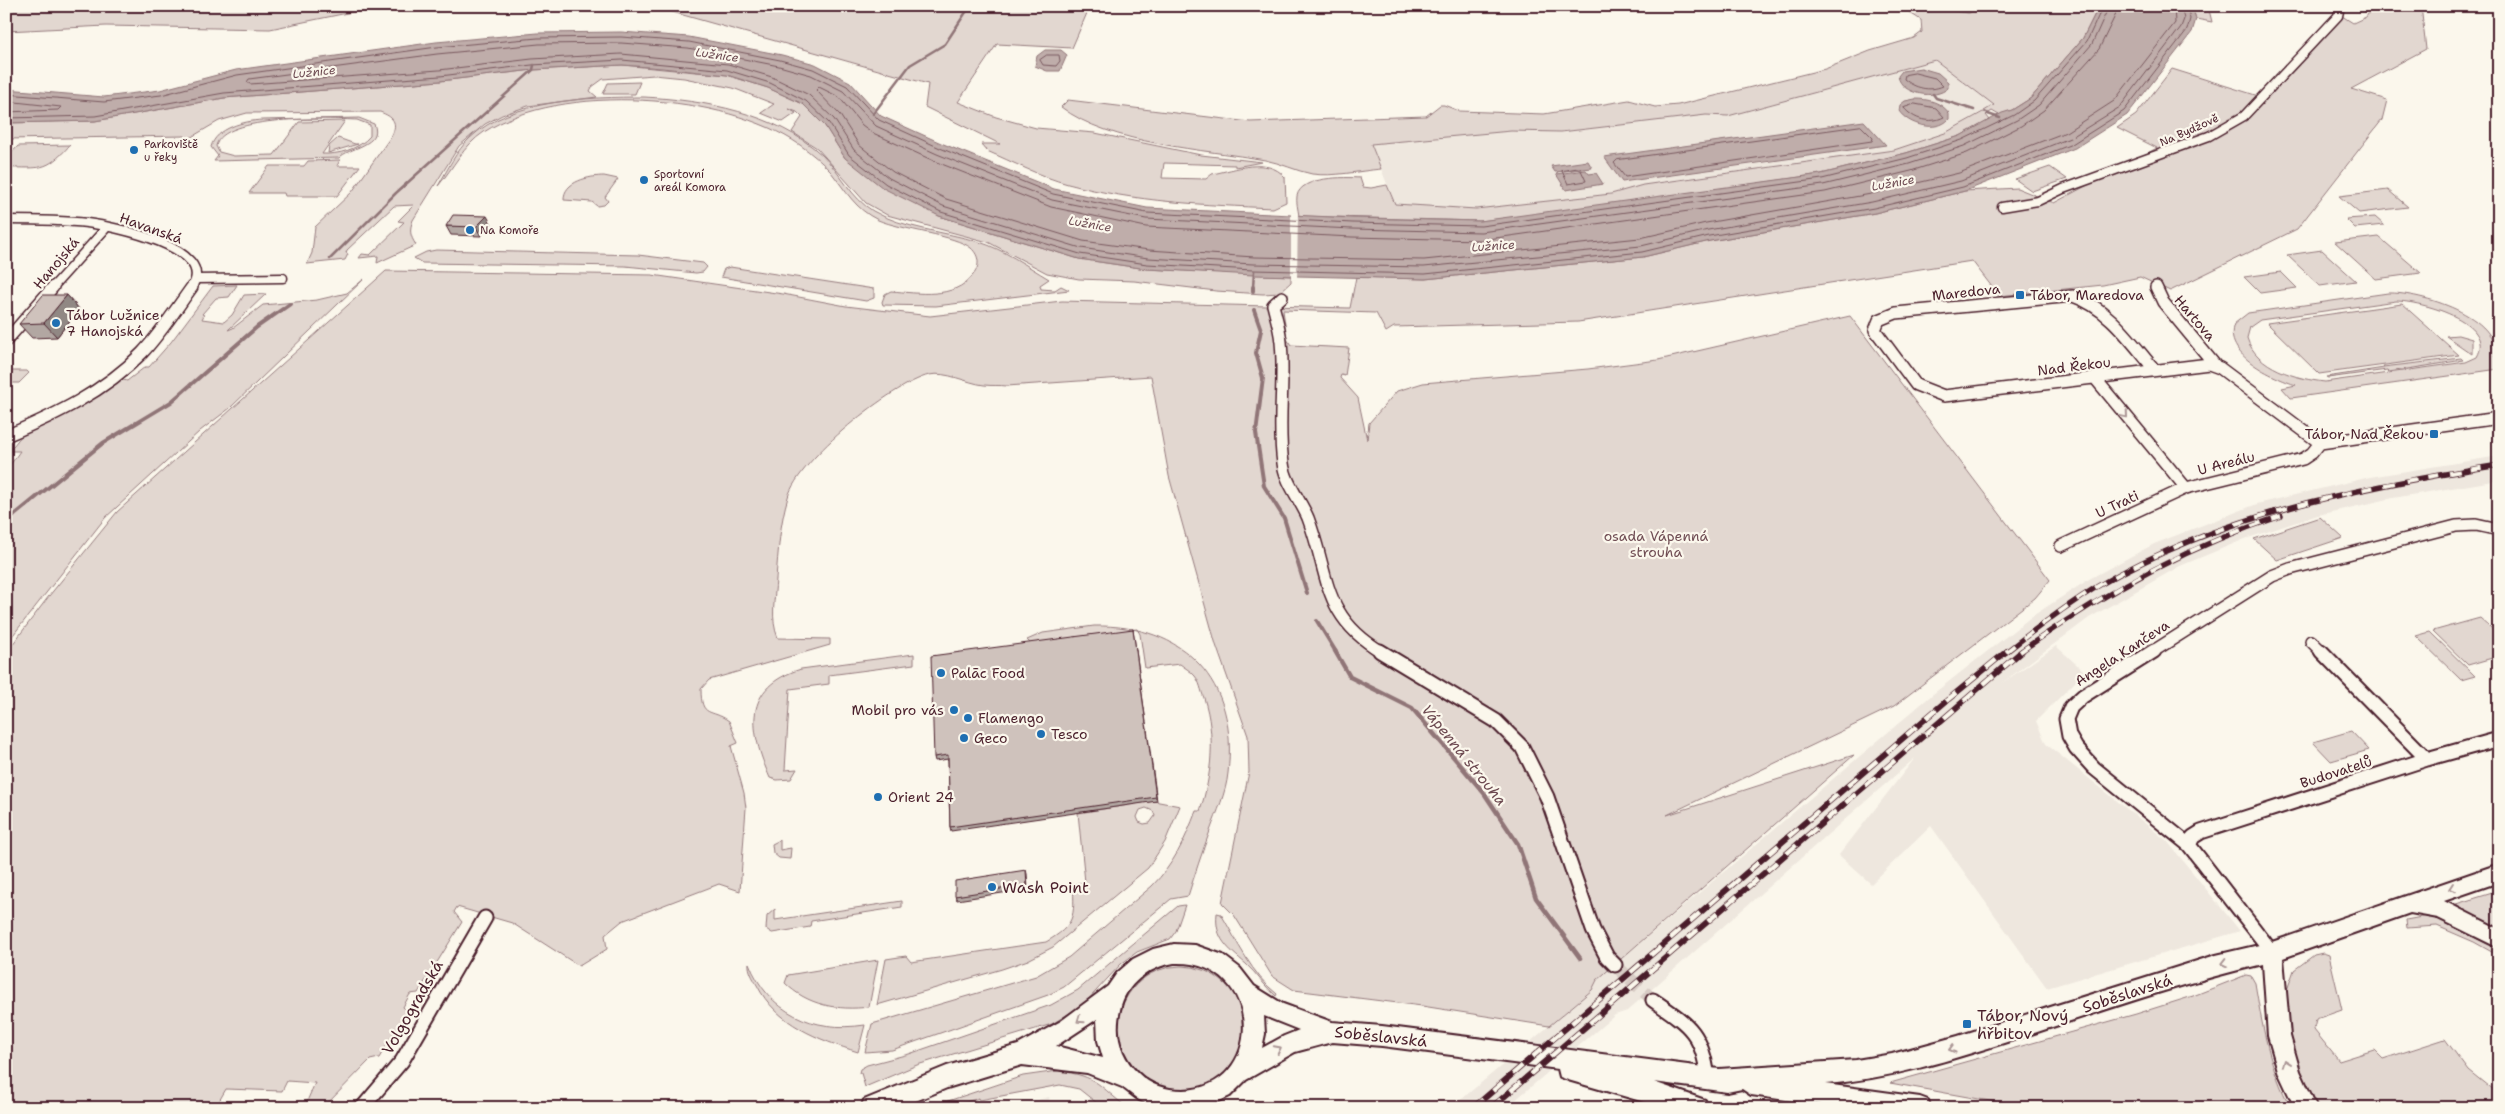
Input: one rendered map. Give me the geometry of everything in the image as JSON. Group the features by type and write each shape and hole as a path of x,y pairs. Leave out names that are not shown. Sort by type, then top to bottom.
{"main road":[{"name":"Soběslavská","path":"1249,994 1277,1012 1332,1032 1492,1049 1713,1079 1856,1071 1892,1065 1958,1047 2216,964 2272,952 2499,873"},
{"path":"2404,905 2426,905 2440,910 2499,939"},
{"path":"2272,952 2279,1036 2290,1074 2306,1108"},
{"name":"Soběslavská","path":"872,1108 947,1077 1022,1054 1068,1028 1118,990 1126,980 1146,964 1170,955 1195,954 1219,962 1236,976 1249,994 1254,1007 1255,1035 1246,1063 1237,1075 1212,1094 1178,1101 1161,1099 1145,1093 1126,1078 1116,1065 1107,1036 1109,1012 1118,990"},
{"path":"1237,1075 1272,1052 1292,1043 1332,1032"},
{"name":"Soběslavská","path":"1492,1049 1613,1081 1697,1108"},
{"name":"Soběslavská","path":"1022,1054 1068,1057 1086,1061 1126,1078"},
{"path":"1713,1079 1920,1108"}],"street":[{"name":"Na Bydžově","path":"2002,207 2038,201 2063,189 2178,150 2238,119 2324,32 2338,16 2340,6"},
{"name":"Havanská","path":"6,220 70,222 107,227 160,243 180,252 193,261 196,268 196,280"},
{"name":"Hanojská","path":"6,340 87,247 107,227"},
{"path":"6,436 71,405 122,372 149,344 196,280 283,278"},
{"name":"Hartova","path":"2156,287 2163,302 2215,365 2320,443"},
{"name":"Maredova","path":"1936,394 1921,388 1910,380 1874,330 1877,321 1886,315 1896,313 2065,295 2089,301 2100,309 2155,370"},
{"path":"1282,297 1274,304 1282,355 1279,428 1283,466 1308,519 1325,580 1342,618 1361,640 1496,721 1510,732 1522,747 1547,797 1593,930 1607,957 1615,964"},
{"name":"Nad Řekou","path":"1936,394 1953,396 2202,364 2215,365"},
{"name":"U Areálu","path":"2094,378 2186,488 2303,459 2312,453 2320,443"},
{"path":"2320,443 2499,418"},
{"name":"U Trati","path":"2061,546 2186,488"},
{"name":"Angela Kančeva","path":"2272,952 2189,845 2094,768 2076,748 2066,723 2071,706 2083,696 2272,576 2290,569 2456,526 2476,524 2499,530"},
{"path":"2311,641 2427,759"},
{"name":"Budovatelů","path":"2189,845 2192,837 2202,832 2427,759 2499,739"},
{"name":"Volgogradská","path":"362,1108 402,1061 485,918"},
{"path":"1653,1000 1689,1025 1701,1044 1713,1079"}],"shaded area":[{"path":"1935,60 1994,105 1945,133 1894,150 1643,185 1611,194 1476,209 1395,204 1371,144 1511,131 1561,132 1706,115 1728,116"},
{"path":"2499,456 2499,480 2393,498 2318,515 2245,539 2180,566 2089,618 2002,683 2056,646 2085,672 2036,721 2046,744 2167,841 2240,931 2047,988 1931,826 1871,884 1839,855 1915,758 1627,1011 1615,1015 1506,1108 1451,1108 1592,990 1597,980 1933,694 2031,617 2091,578 2154,544 2257,504 2370,477"},
{"path":"1049,1097 1051,1108 1009,1108"}],"green space":[{"path":"6,6 381,6 270,29 106,26 6,31"},
{"path":"651,6 1090,6 1072,48 997,44 958,102 996,117 1036,128 1095,133 1201,155 1262,162 1235,167 1235,165 1164,163 1162,178 1206,179 1212,174 1250,166 1269,167 1285,177 1286,202 1273,208 1170,202 1119,195 1058,181 987,151 981,144 1000,144 925,107 928,84"},
{"path":"1899,6 1946,6 1953,11 1969,13 1981,6 2099,6 2083,38 2031,98 2012,110 1999,115 1992,111 1989,113 1984,111 1994,105 1935,60 1728,116 1706,115 1561,132 1511,131 1371,144 1381,169 1320,175 1306,173 1265,160 1158,144 1131,138 1081,120 1061,107 1068,100 1250,122 1426,116 1440,105 1459,111 1544,114 1629,100 1655,107 1678,105 1825,69 1870,51 1914,38 1922,32 1921,20"},
{"path":"2192,6 2208,6 2212,22 2196,19"},
{"name":"osada Vápenná strouha","path":"2367,6 2421,6 2426,49 2351,89 2387,100 2382,120 2297,229 2170,291 2140,277 2103,285 1999,296 1972,261 1578,322 1394,327 1386,332 1376,313 1283,310 1287,339 1291,345 1349,348 1345,376 1341,375 1340,378 1358,398 1367,440 1369,423 1397,391 1423,383 1588,369 1658,360 1850,316 2050,580 2035,598 1894,706 1667,815 1854,755 1597,980 1592,990 1549,1026 1422,1006 1294,990 1272,976 1234,915 1222,903 1249,772 1248,736 1216,645 1169,476 1151,376 1007,386 977,384 936,374 912,382 892,393 848,426 809,463 796,481 788,497 781,527 774,624 778,638 830,639 830,645 709,680 701,689 701,698 705,709 729,721 738,743 731,746 744,793 746,808 740,891 719,884 622,921 605,935 607,949 579,966 512,923 457,907 454,912 462,922 418,993 410,994 403,1007 407,1011 379,1058 370,1060 323,1108 304,1108 315,1083 287,1081 282,1091 226,1089 215,1108 6,1108 6,653 117,512 386,271 652,275 783,294 846,306 930,316 1062,301 1350,308 1356,277 1425,279 1643,257 1710,241 1875,213 1965,191 2017,188 2054,203 2157,148 2117,128 2136,115 2172,69 2265,98 2292,72 2342,16 2353,23 2366,17 2372,8"},
{"path":"622,65 727,75 768,88 803,104 825,126 845,158 939,216 1079,259 1147,269 1291,276 1291,282 1279,293 1263,294 1216,291 1134,281 1079,279 1047,273 988,242 887,215 866,203 817,148 792,132 802,117 797,112 789,109 796,113 783,122 761,113 774,104 733,88 684,78 654,75 603,79 592,87 590,91 597,97 528,106 502,115 485,124 459,146 413,220 411,233 416,245 377,263 378,256 359,258 362,254 370,255 404,222 398,221 414,205 394,206 347,250 346,253 348,254 345,260 307,264 312,253 315,227 352,192 392,135 394,130 393,120 380,112 247,113 219,121 183,140 185,136 6,139 6,123 95,121 224,98 440,81 533,70"},
{"path":"640,82 635,94 603,94 608,83"},
{"path":"644,97 691,101 738,111 761,119 804,141 822,155 858,199 873,211 911,226 966,238 988,245 1015,258 1049,279 1040,285 1041,289 1055,290 1061,286 1069,290 936,306 883,305 882,302 885,294 891,291 935,293 946,292 956,288 965,283 975,272 978,265 976,254 963,243 888,224 870,216 857,205 831,172 816,158 800,145 768,127 730,114 687,105 643,100 598,100 555,106 517,116 484,132 470,144 438,186 452,160 465,143 487,125 507,115 552,103 600,98"},
{"path":"1983,112 1988,113 1986,115 1990,120 1960,136 1906,153 1821,174 1553,213 1480,221 1299,216 1297,206 1297,196 1300,189 1306,185 1324,179 1344,178 1360,178 1363,187 1371,188 1387,185 1395,204 1476,209 1611,194 1643,185 1894,150 1945,133"},
{"path":"359,118 374,124 376,131 374,137 369,141 339,158 214,161 218,156 211,147 219,135 239,124 262,120 299,119 256,123 237,128 223,136 216,146 219,152 234,156 274,155 299,122 345,121 322,154 354,148 370,136 370,125 357,120 310,119"},
{"path":"338,138 358,144 328,153 329,146"},
{"path":"70,145 62,154 42,167 6,168 6,159 18,146"},
{"path":"340,160 337,166 360,166 337,196 285,196 284,193 249,193 269,166 304,166 308,161"},
{"path":"2050,167 2067,179 2032,191 2015,179"},
{"path":"604,176 618,179 605,197 608,201 604,205 597,206 592,202 564,200 568,188 578,181"},
{"path":"2388,190 2408,207 2359,213 2339,196"},
{"path":"2375,217 2384,225 2355,228 2346,219"},
{"path":"2379,237 2421,273 2376,279 2335,242"},
{"path":"436,250 638,255 703,263 707,267 703,272 696,273 625,266 422,263 414,258 426,252"},
{"path":"2322,250 2356,281 2320,286 2287,255"},
{"path":"730,267 874,289 874,298 866,301 721,277 724,269"},
{"path":"2281,272 2297,288 2260,293 2244,277"},
{"path":"364,279 230,408 200,431 105,518 6,644 6,471 20,451 9,451 22,435 85,403 120,379 127,381 145,367 149,367 171,342 213,286 237,285 229,297 216,298 202,314 204,315 202,319 224,322 232,315 244,295 266,294 228,330 263,305 317,300 347,293"},
{"path":"2388,293 2419,297 2456,309 2473,319 2486,330 2494,343 2495,358 2499,358 2499,369 2291,398 2282,388 2296,385 2264,371 2243,355 2236,346 2232,335 2234,324 2248,313","holes":["2396,301 2437,309 2466,323 2476,333 2480,344 2477,357 2466,362 2325,382 2290,375 2268,364 2259,357 2247,338 2250,327 2260,320"]},
{"path":"2402,304 2459,355 2319,374 2267,323"},
{"path":"2458,335 2472,339 2472,354 2446,336"},
{"path":"2461,358 2463,360 2389,372 2387,370 2326,377 2383,367"},
{"path":"6,371 27,371 29,373 19,383 6,383"},
{"path":"2320,517 2343,538 2277,560 2254,539"},
{"path":"2480,618 2499,635 2499,656 2468,665 2433,631"},
{"path":"1094,626 1133,630 1031,644 1027,640 1043,633"},
{"path":"1138,631 1155,635 1179,647 1199,664 1214,686 1225,711 1229,740 1227,780 1188,896 1171,899 1064,987 1048,995 892,1050 865,1052 872,1024 1036,976 1069,957 1152,886 1173,860 1196,811 1200,811 1204,797 1211,755 1208,712 1195,676 1180,664 1145,668"},
{"path":"2430,632 2475,676 2461,680 2416,636"},
{"path":"914,654 914,664 829,675 829,684 790,689 785,770 797,769 791,779 777,780 770,778 758,743 755,727 756,712 760,699 768,687 782,677 801,669"},
{"path":"2351,731 2369,750 2331,761 2313,742"},
{"path":"1154,801 1180,806 1165,842 1148,868 1053,947 1028,960 1002,969 877,1005 886,959 906,956 911,962 1046,942 1063,930 1068,925 1073,912 1073,884 1085,882 1078,813","holes":["1146,808 1153,811 1155,816 1150,823 1144,824 1139,822 1137,817 1140,810"]},
{"path":"780,840 780,850 791,848 790,859 779,858 773,853 772,844"},
{"path":"2499,891 2499,930 2462,912 2456,904"},
{"path":"902,901 902,907 811,921 810,927 772,933 766,929 767,916 775,909 775,920"},
{"path":"1185,905 1176,931 1170,939 1137,952 1121,964 1084,1004 1052,1024 917,1065 865,1087 861,1073 859,1073 860,1069 867,1065 909,1054 1051,1005 1078,990 1178,906"},
{"path":"1217,913 1221,914 1253,967 1277,994 1276,996 1224,943 1218,930"},
{"path":"2427,916 2440,920 2499,950 2499,956 2474,942 2437,926 2407,928 2406,920"},
{"path":"2323,953 2329,955 2342,1010 2316,1019 2314,1030 2339,1061 2374,1050 2383,1059 2445,1039 2468,1070 2499,1095 2499,1108 2317,1108 2291,1053 2286,993 2294,970 2314,955"},
{"path":"878,960 869,1007 846,1008 824,1005 803,997 785,983 788,975"},
{"path":"749,963 757,980 768,994 780,1006 795,1015 810,1022 828,1026 865,1025 858,1052 814,1036 787,1020 765,999 751,974"},
{"path":"1181,966 1205,971 1225,985 1239,1005 1244,1029 1239,1053 1225,1073 1205,1087 1181,1092 1157,1087 1137,1073 1123,1053 1118,1029 1123,1005 1137,985 1157,971"},
{"path":"2246,975 2251,976 2255,983 2272,1063 2291,1108 2029,1108 1890,1083 2136,1014 2193,996"},
{"path":"1058,1071 1090,1079 1128,1108 1103,1108 1079,1089 1060,1085 980,1100 979,1098 947,1108 927,1108 1023,1076"}],"water":[{"name":"Lužnice","path":"2099,6 2192,6 2196,19 2192,32 2127,115 2075,148 1965,191 1875,213 1710,241 1643,257 1425,279 1253,275 1147,269 1079,259 939,216 883,188 845,158 825,126 803,104 768,88 727,75 622,65 533,70 440,81 224,98 95,121 6,123 6,89 104,97 160,90 236,70 436,42 538,33 621,32 689,37 782,55 815,64 850,82 881,116 941,143 1054,189 1147,208 1353,218 1480,221 1821,174 1906,153 1960,136 2002,113 2012,110 2031,98 2083,38"},
{"path":"1045,50 1061,50 1067,55 1060,71 1047,71 1035,66 1037,56"},
{"path":"1921,68 1938,73 1948,82 1948,88 1936,94 1920,94 1905,88 1898,76 1902,71"},
{"path":"1915,99 1938,104 1949,113 1949,119 1937,126 1923,126 1909,120 1899,111 1900,105 1905,101"},
{"path":"1864,121 1886,145 1622,182 1604,157"},
{"path":"1588,161 1592,168 1555,172 1551,166"},
{"path":"1586,170 1589,174 1596,173 1603,184 1566,190 1556,174"}],"pier":[{"path":"1291,213 1298,213 1297,279 1291,279"}],"building":[{"path":"453,215 487,216 476,227 446,226"},
{"path":"43,295 67,295 44,323 19,324"},
{"name":"Tesco","path":"1133,629 1156,797 950,827 948,755 934,757 931,656"},
{"name":"Wash Point","path":"1026,870 1027,885 955,896 955,881"}],"waterway":[{"path":"873,114 910,65 945,44 970,6"},
{"path":"330,259 396,193 533,70 534,65"},
{"path":"1933,94 1936,98 1974,110"},
{"path":"1988,114 2000,118"},
{"name":"Vápenná strouha","path":"1253,288 1254,271"},
{"path":"6,522 103,443 171,402 257,327 290,304"},
{"name":"Vápenná strouha","path":"1254,310 1261,330 1256,353 1263,378 1256,433 1264,486 1284,518 1307,593"},
{"name":"Vápenná strouha","path":"1317,621 1336,652"},
{"name":"Vápenná strouha","path":"1335,651 1350,677 1412,708 1484,793 1518,844 1536,898 1580,958"}],"tunnel":[{"path":"1615,965 1653,1000"}],"railway":[{"path":"2006,652 2098,586 2145,561 2193,540 2243,522 2344,494 2499,465"},
{"path":"2020,652 2081,611 2145,574 2211,542 2281,516"},
{"path":"1473,1108 1945,702 2007,651"},
{"path":"1491,1108 2022,651"}],"place":[{"name":"Parkoviště u řeky","path":"134,150"},
{"name":"Sportovní areál Komora","path":"644,180"},
{"name":"Na Komoře","path":"470,230"},
{"name":"Tábor, Maredova","path":"2020,295"},
{"name":"Tábor Lužnice 7 Hanojská","path":"56,323"},
{"name":"Tábor, Nad Řekou","path":"2434,434"},
{"name":"Palāc Food","path":"941,673"},
{"name":"Mobil pro vás","path":"954,710"},
{"name":"Flamengo","path":"968,718"},
{"name":"Tesco","path":"1041,734"},
{"name":"Geco","path":"964,738"},
{"name":"Orient 24","path":"878,797"},
{"name":"Wash Point","path":"992,887"},
{"name":"Tábor, Nový hřbitov","path":"1967,1024"}]}
